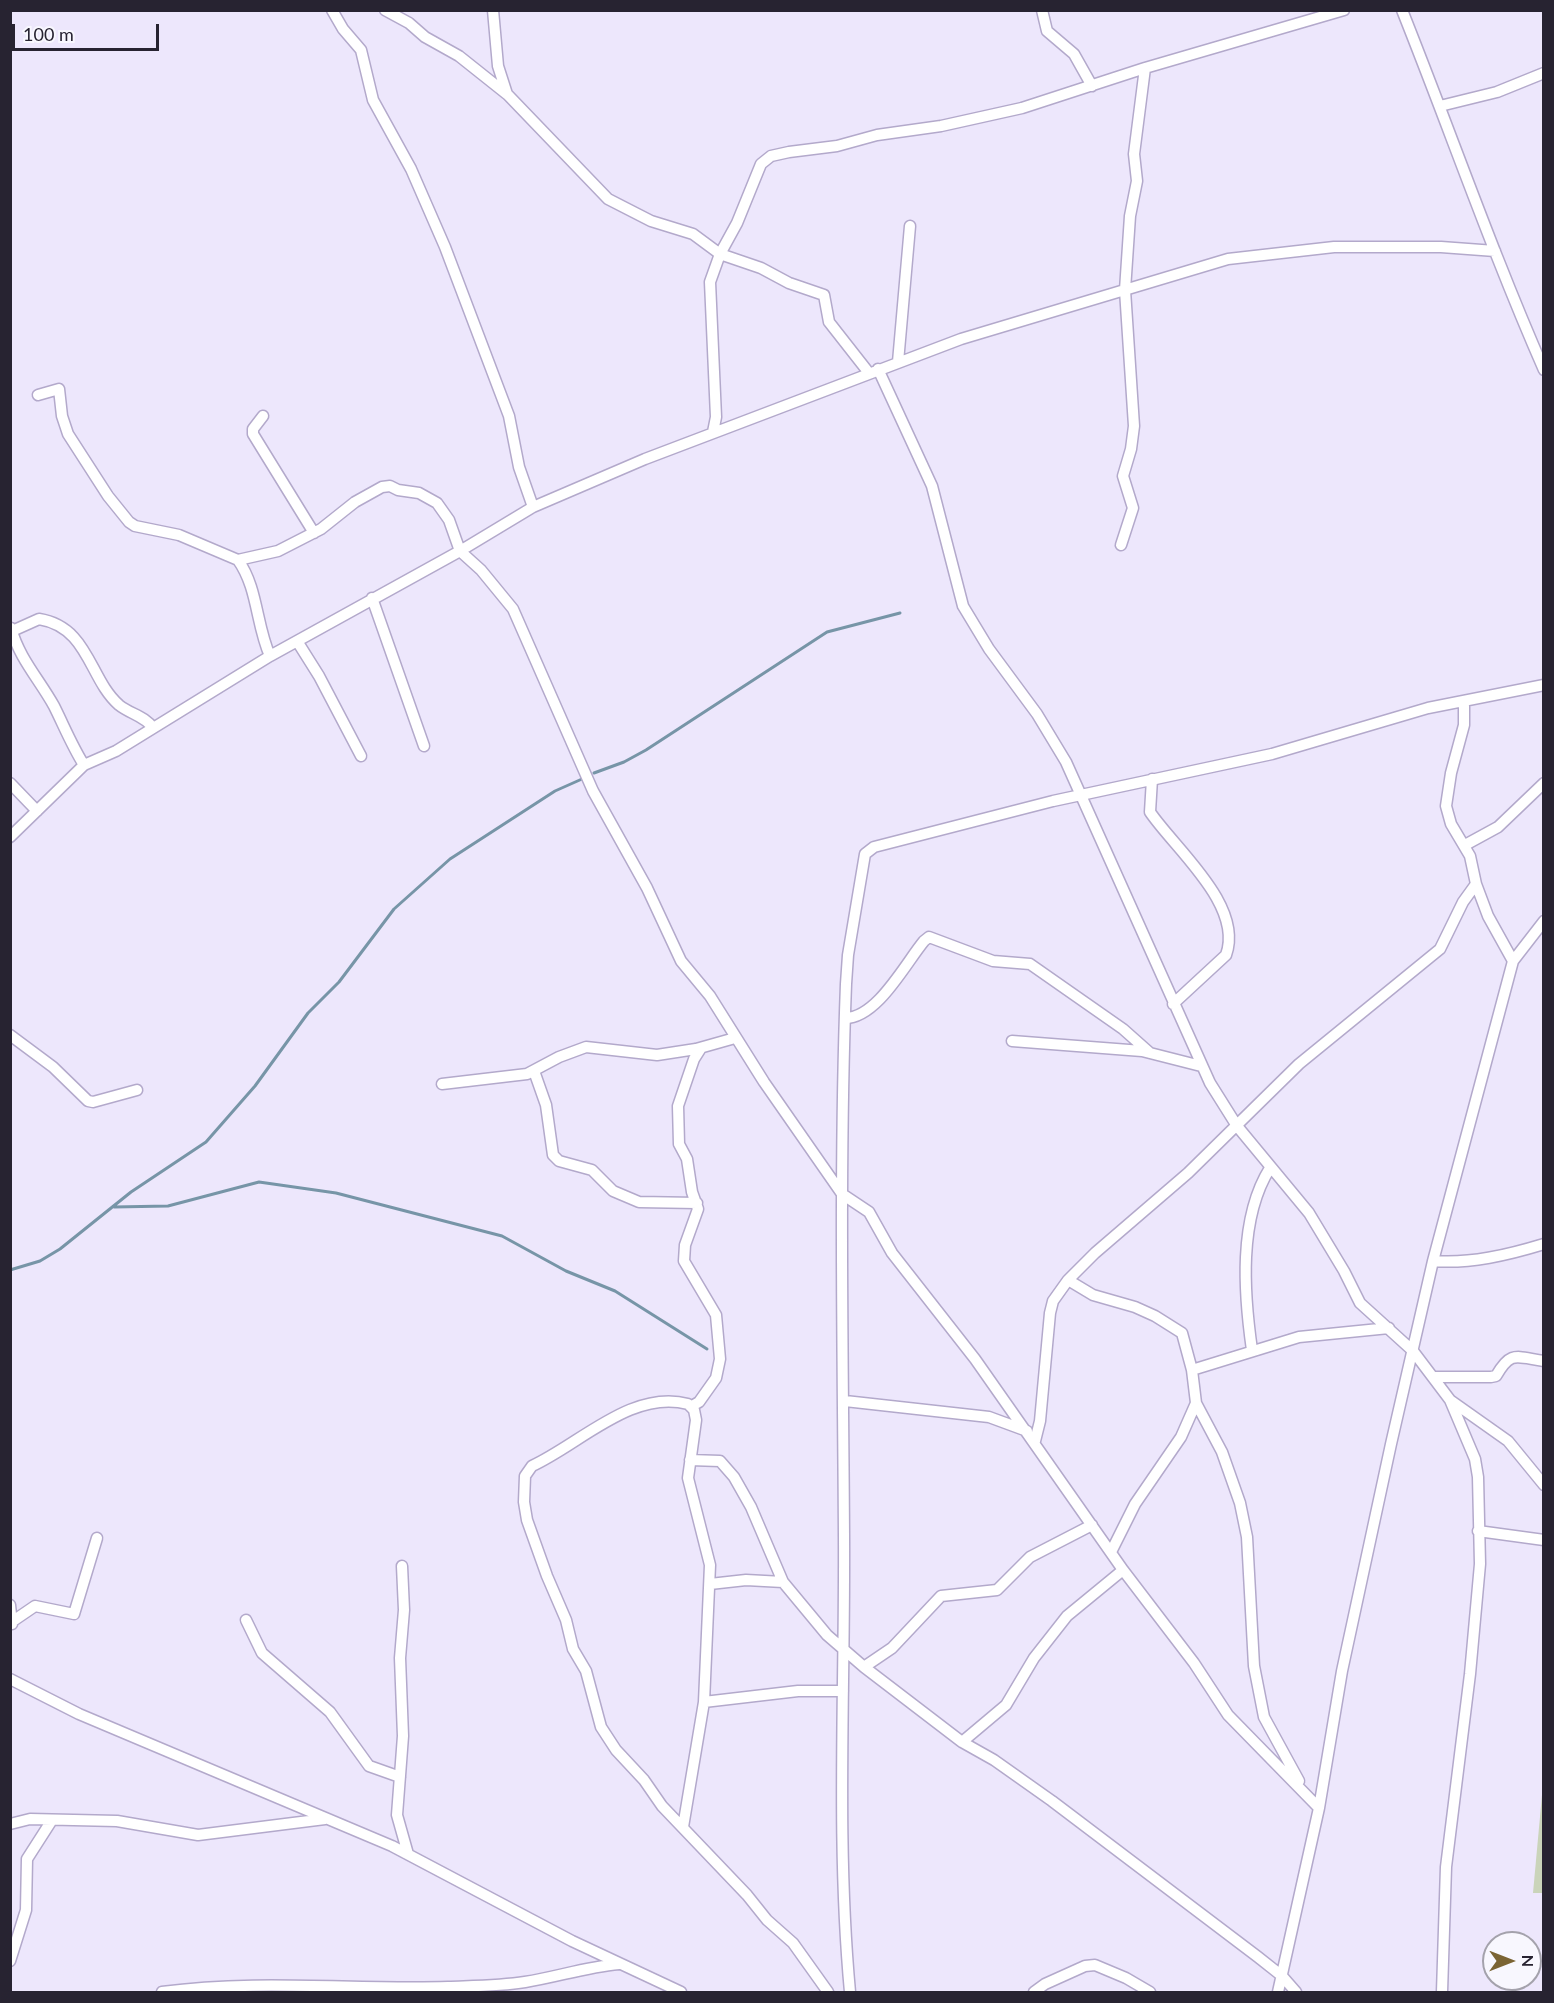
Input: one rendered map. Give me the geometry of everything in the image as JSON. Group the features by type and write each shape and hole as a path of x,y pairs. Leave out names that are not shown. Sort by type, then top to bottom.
{"street":[{"path":"332,10 343,29 362,50 374,100 411,170 445,247 509,416 519,467 532,507"},
{"path":"385,10 409,23 425,37 459,56 507,95 608,199 651,221 693,234 720,254 761,268 789,283 824,294 830,322 874,371 932,486 963,606 989,649 1037,714 1066,762 1201,1066 1237,1126 1309,1213 1344,1271 1360,1303 1413,1351 1450,1400 1475,1459 1478,1478 1480,1564 1470,1674 1446,1867 1442,1992"},
{"path":"493,10 498,66 507,95"},
{"path":"1042,10 1047,31 1080,62 1092,86"},
{"path":"714,432 716,417 710,282 720,254 761,164 771,156 1022,108 1145,68 1344,10"},
{"path":"1402,10 1440,106 1464,176 1544,370"},
{"path":"1121,545 1133,508 1123,476 1131,449 1134,426 1125,290 1130,216 1137,181 1134,154 1145,68"},
{"path":"1440,106 1497,92 1544,73"},
{"path":"898,362 910,226"},
{"path":"10,837 84,765 116,751 270,656 460,551 532,507 586,482 961,339 1228,259 1311,249 1441,247 1495,251"},
{"path":"38,395 59,389 62,416 68,434 108,496 133,525 179,535 238,560 278,551 314,533 363,497 382,487 390,486 432,498 449,520 460,551 481,570 513,609 593,791 647,888 681,961 710,996 735,1038 843,1194 869,1212 892,1253 975,1359 1035,1441 1092,1526 1170,1630 1228,1715 1319,1808"},
{"path":"263,416 253,434 314,533"},
{"path":"238,560 250,583 257,619 270,656"},
{"path":"372,598 424,746"},
{"path":"84,765 68,738 55,708 18,651 11,630 39,619 66,630 95,666 119,705 146,720 153,729"},
{"path":"297,641 315,669 360,756"},
{"path":"850,1992 846,1952 840,1756 843,1691 845,1401 841,1260 845,1018 848,955 862,865 869,850 999,814 1272,754 1392,717 1544,685"},
{"path":"1464,701 1464,725 1446,797 1452,824 1473,863 1476,884 1488,916 1513,961"},
{"path":"1152,779 1150,812 1206,882 1220,906 1229,933 1226,955 1173,1004"},
{"path":"10,783 37,811"},
{"path":"1465,845 1498,827 1544,783"},
{"path":"1035,1441 1042,1399 1050,1313 1053,1301 1068,1280 1095,1252 1188,1173 1299,1064 1440,949 1463,902 1476,884"},
{"path":"1278,1992 1319,1808 1342,1671 1433,1261 1513,961 1544,921"},
{"path":"845,1018 858,1017 875,1003 894,982 924,940 929,938 993,961 1030,964 1123,1029 1150,1053"},
{"path":"10,1035 53,1066 88,1101 93,1102 137,1090"},
{"path":"442,1084 534,1071 560,1057 586,1047 657,1055 702,1048 735,1038"},
{"path":"1012,1041 1150,1053 1201,1066"},
{"path":"702,1048 692,1064 678,1106 677,1117 679,1144 687,1159 692,1192 697,1203 696,1217 685,1245 684,1261 716,1315 720,1359 716,1378 699,1402 692,1406 680,1402 648,1402 604,1422 532,1466 525,1476 524,1491 532,1536 566,1620 573,1649 586,1671 601,1727 616,1750 683,1827 747,1895 767,1920 793,1943 828,1992"},
{"path":"534,1071 546,1105 551,1148 556,1158 569,1165 592,1170 613,1191 631,1199 656,1204 697,1203"},
{"path":"1252,1350 1247,1314 1247,1256 1251,1218 1262,1183 1270,1168"},
{"path":"1433,1261 1455,1263 1503,1256 1544,1244"},
{"path":"1068,1280 1093,1295 1135,1307 1155,1316 1182,1333 1192,1370 1196,1402 1222,1452 1240,1503 1247,1537 1254,1666 1264,1717 1285,1753 1302,1790"},
{"path":"1192,1370 1299,1337 1389,1328"},
{"path":"1433,1377 1491,1377 1496,1376 1502,1362 1508,1359 1544,1361"},
{"path":"1450,1400 1508,1441 1544,1485"},
{"path":"845,1401 990,1417 1027,1431"},
{"path":"1111,1552 1135,1504 1182,1437 1196,1402"},
{"path":"683,1827 704,1702 710,1584 708,1551 691,1497 688,1478 696,1420 692,1406"},
{"path":"690,1460 720,1461 734,1477 751,1507 783,1582 827,1635 864,1667 962,1742 994,1760 1052,1801 1282,1976 1296,1992"},
{"path":"864,1667 892,1648 941,1596 997,1590 1030,1557 1092,1526"},
{"path":"1478,1531 1544,1540"},
{"path":"12,1624 35,1606 74,1614 97,1538"},
{"path":"402,1566 404,1601 400,1658 403,1736 397,1815 408,1854"},
{"path":"962,1742 1006,1705 1034,1658 1067,1616 1123,1570"},
{"path":"710,1584 746,1580 783,1582"},
{"path":"10,1605 12,1624"},
{"path":"246,1620 262,1653 330,1712 369,1766 400,1777"},
{"path":"10,1679 79,1714 408,1854 619,1964 681,1992"},
{"path":"704,1702 775,1693 843,1691"},
{"path":"10,1824 30,1819 143,1823 198,1834 328,1819"},
{"path":"10,1961 26,1910 27,1859 52,1820"},
{"path":"162,1992 265,1984 446,1987 492,1985 525,1982 583,1968 619,1964"},
{"path":"1035,1992 1045,1984 1084,1966 1095,1965 1126,1978 1150,1992"}],"green space":[{"path":"1543,1784 1544,1893 1533,1893"}],"waterway":[{"path":"594,773 624,762 646,750 827,632 900,613"},
{"path":"10,1270 40,1261 60,1249 131,1192 206,1142 255,1086 308,1013 339,982 394,909 450,859 555,791 582,779"},
{"path":"114,1207 168,1206 259,1182 336,1193 502,1236 566,1271 615,1291 707,1349"}]}
